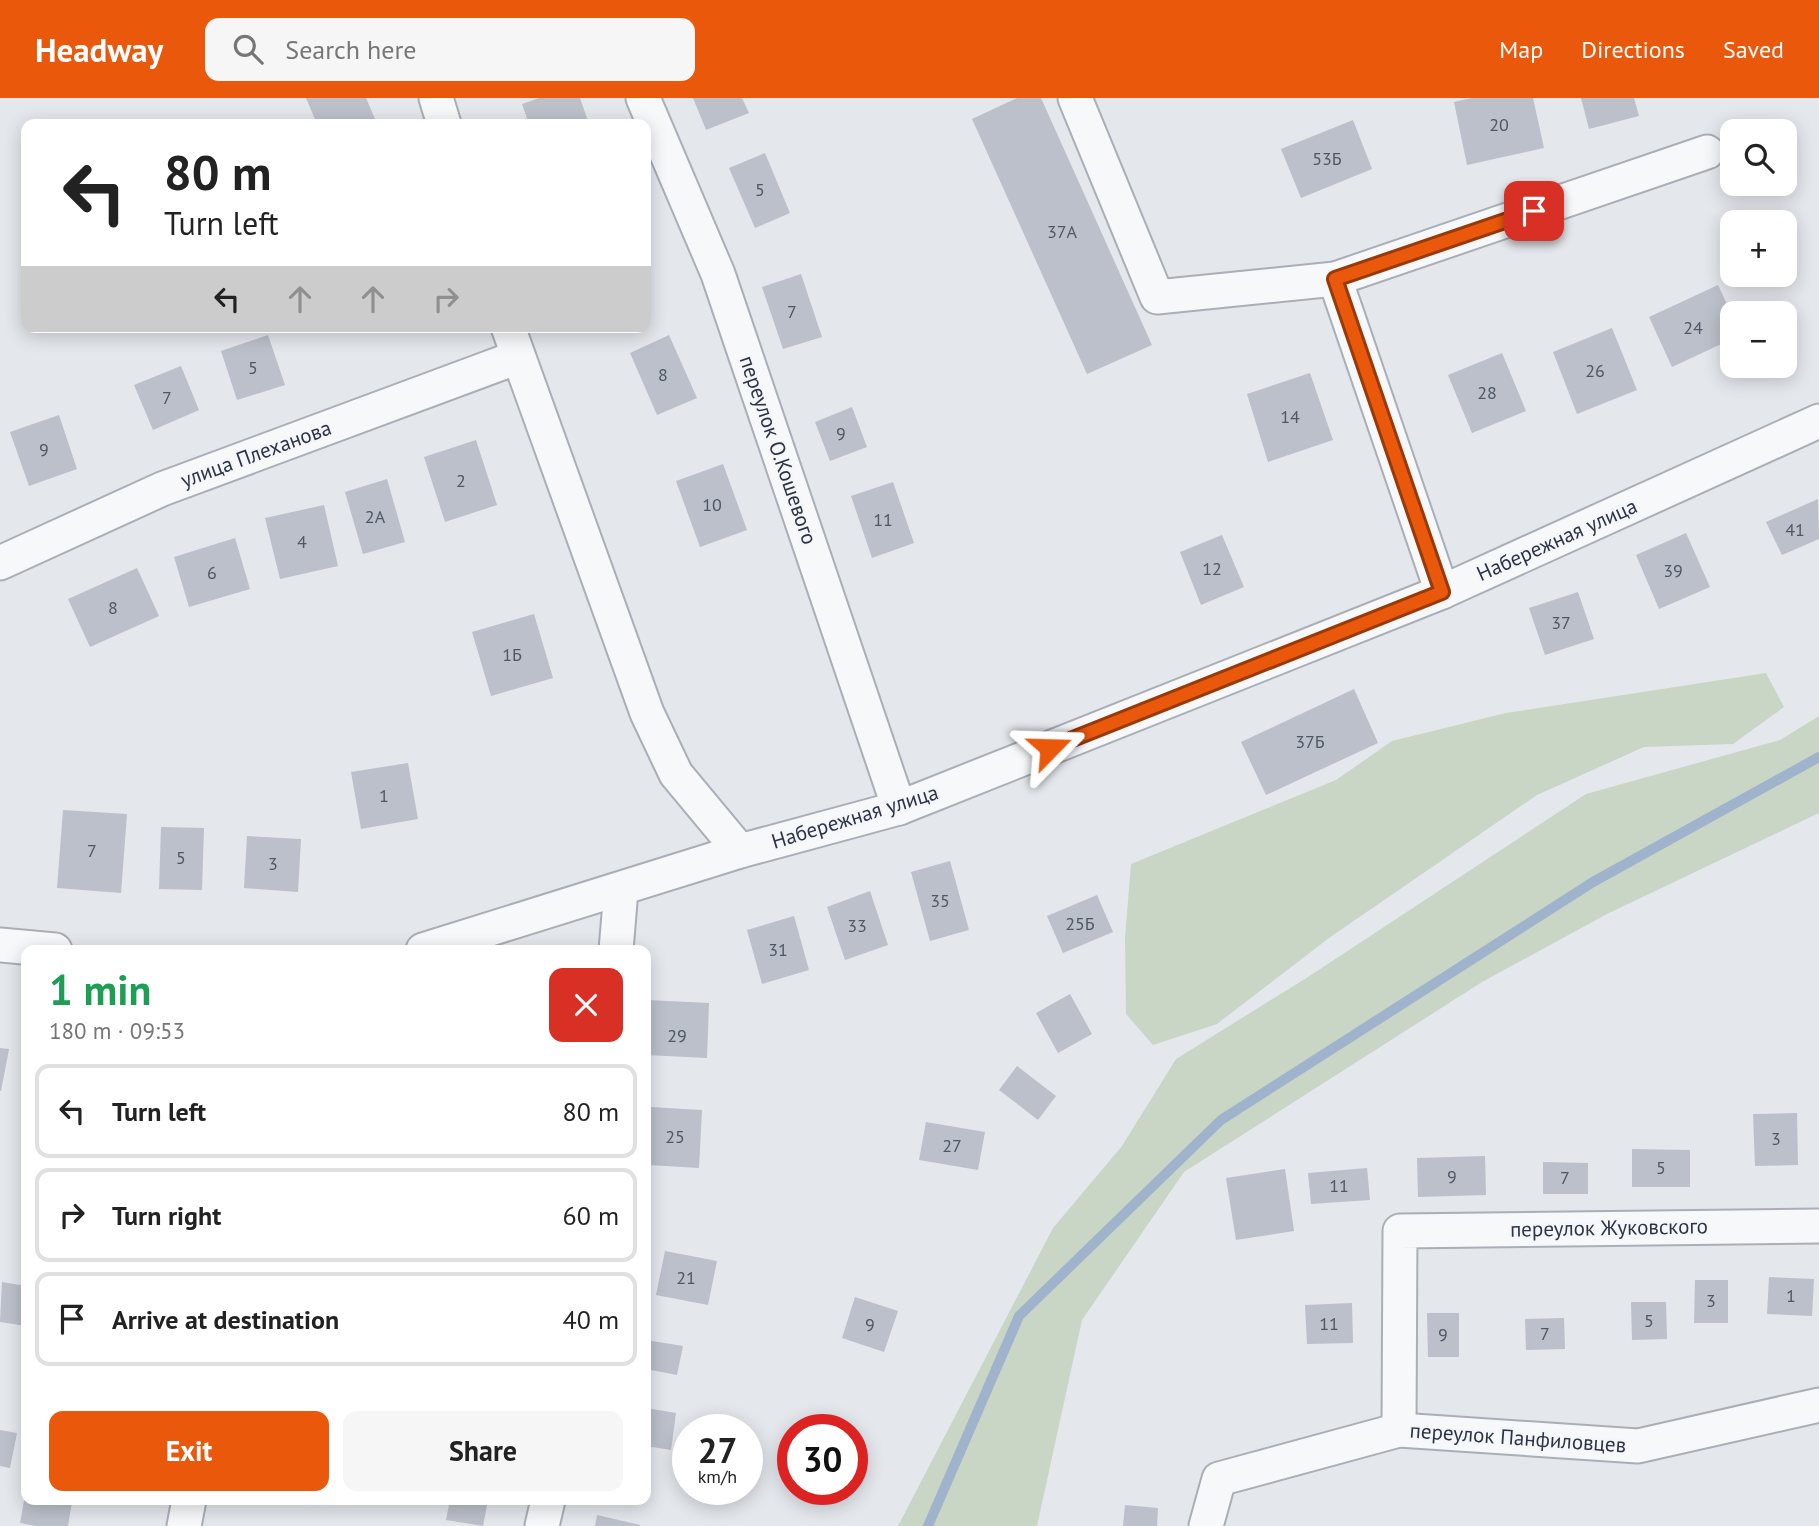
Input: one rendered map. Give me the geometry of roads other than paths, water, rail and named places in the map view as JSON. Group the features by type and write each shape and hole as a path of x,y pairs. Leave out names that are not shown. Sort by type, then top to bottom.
{"street":[{"path":"436,98 442,119"},
{"name":"переулок О.Кошевого","path":"643,98 718,274 899,808"},
{"path":"1075,98 1157,297 1335,279 1707,152"},
{"path":"1335,279 1442,592"},
{"path":"513,342 647,713 676,774 740,851"},
{"name":"улица Плеханова","path":"0,563 162,489 513,342"},
{"name":"Набережная улица","path":"440,945 740,851 899,808 1442,592 1819,421"},
{"path":"616,945 621,890"},
{"path":"0,945 21,947"},
{"name":"переулок Жуковского","path":"1399,1430 1400,1231 1819,1226"},
{"name":"переулок Панфиловцев","path":"1206,1526 1219,1479 1399,1430 1638,1446 1819,1405"},
{"path":"184,1526 188,1505"},
{"path":"542,1526 547,1505"}],"waterway":[{"path":"928,1526 1019,1316 1221,1120 1593,882 1819,757"}]}
